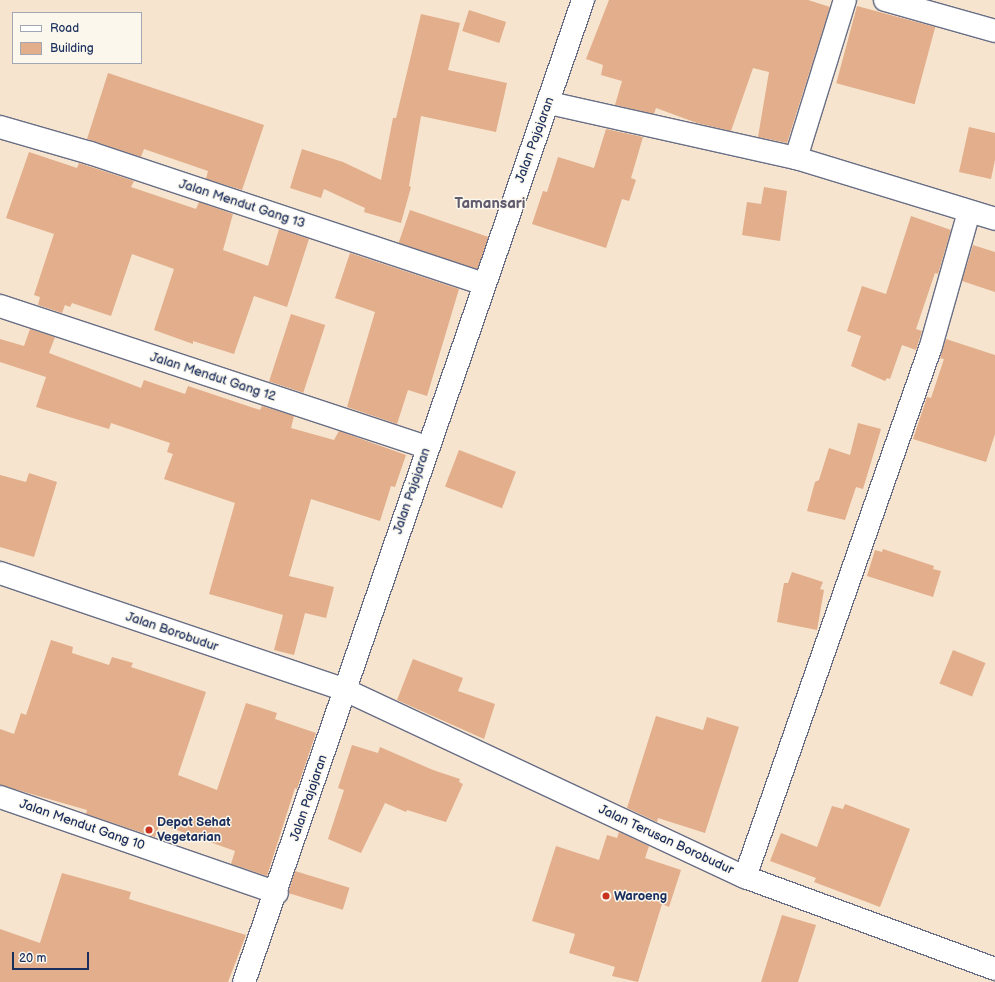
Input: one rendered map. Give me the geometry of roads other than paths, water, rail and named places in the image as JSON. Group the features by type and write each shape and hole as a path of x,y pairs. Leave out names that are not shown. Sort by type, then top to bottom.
{"street":[{"name":"Jalan Pajajaran","path":"244,982 277,892 426,447 483,284 549,103 583,0"},
{"path":"796,158 845,0"},
{"path":"885,0 995,31"},
{"path":"549,103 796,158 970,212 995,218"},
{"name":"Jalan Mendut Gang 13","path":"0,127 90,153 483,284"},
{"path":"745,877 930,346 970,212"},
{"name":"Jalan Mendut Gang 12","path":"0,306 426,447"},
{"name":"Jalan Borobudur","path":"0,573 345,690"},
{"name":"Jalan Terusan Borobudur","path":"345,690 745,877 995,969"},
{"name":"Jalan Mendut Gang 10","path":"0,797 277,892"}],"place":[{"name":"Depot Sehat Vegetarian","path":"149,830"},
{"name":"Waroeng","path":"606,896"}],"district":[{"name":"Tamansari","path":"490,204"}]}
